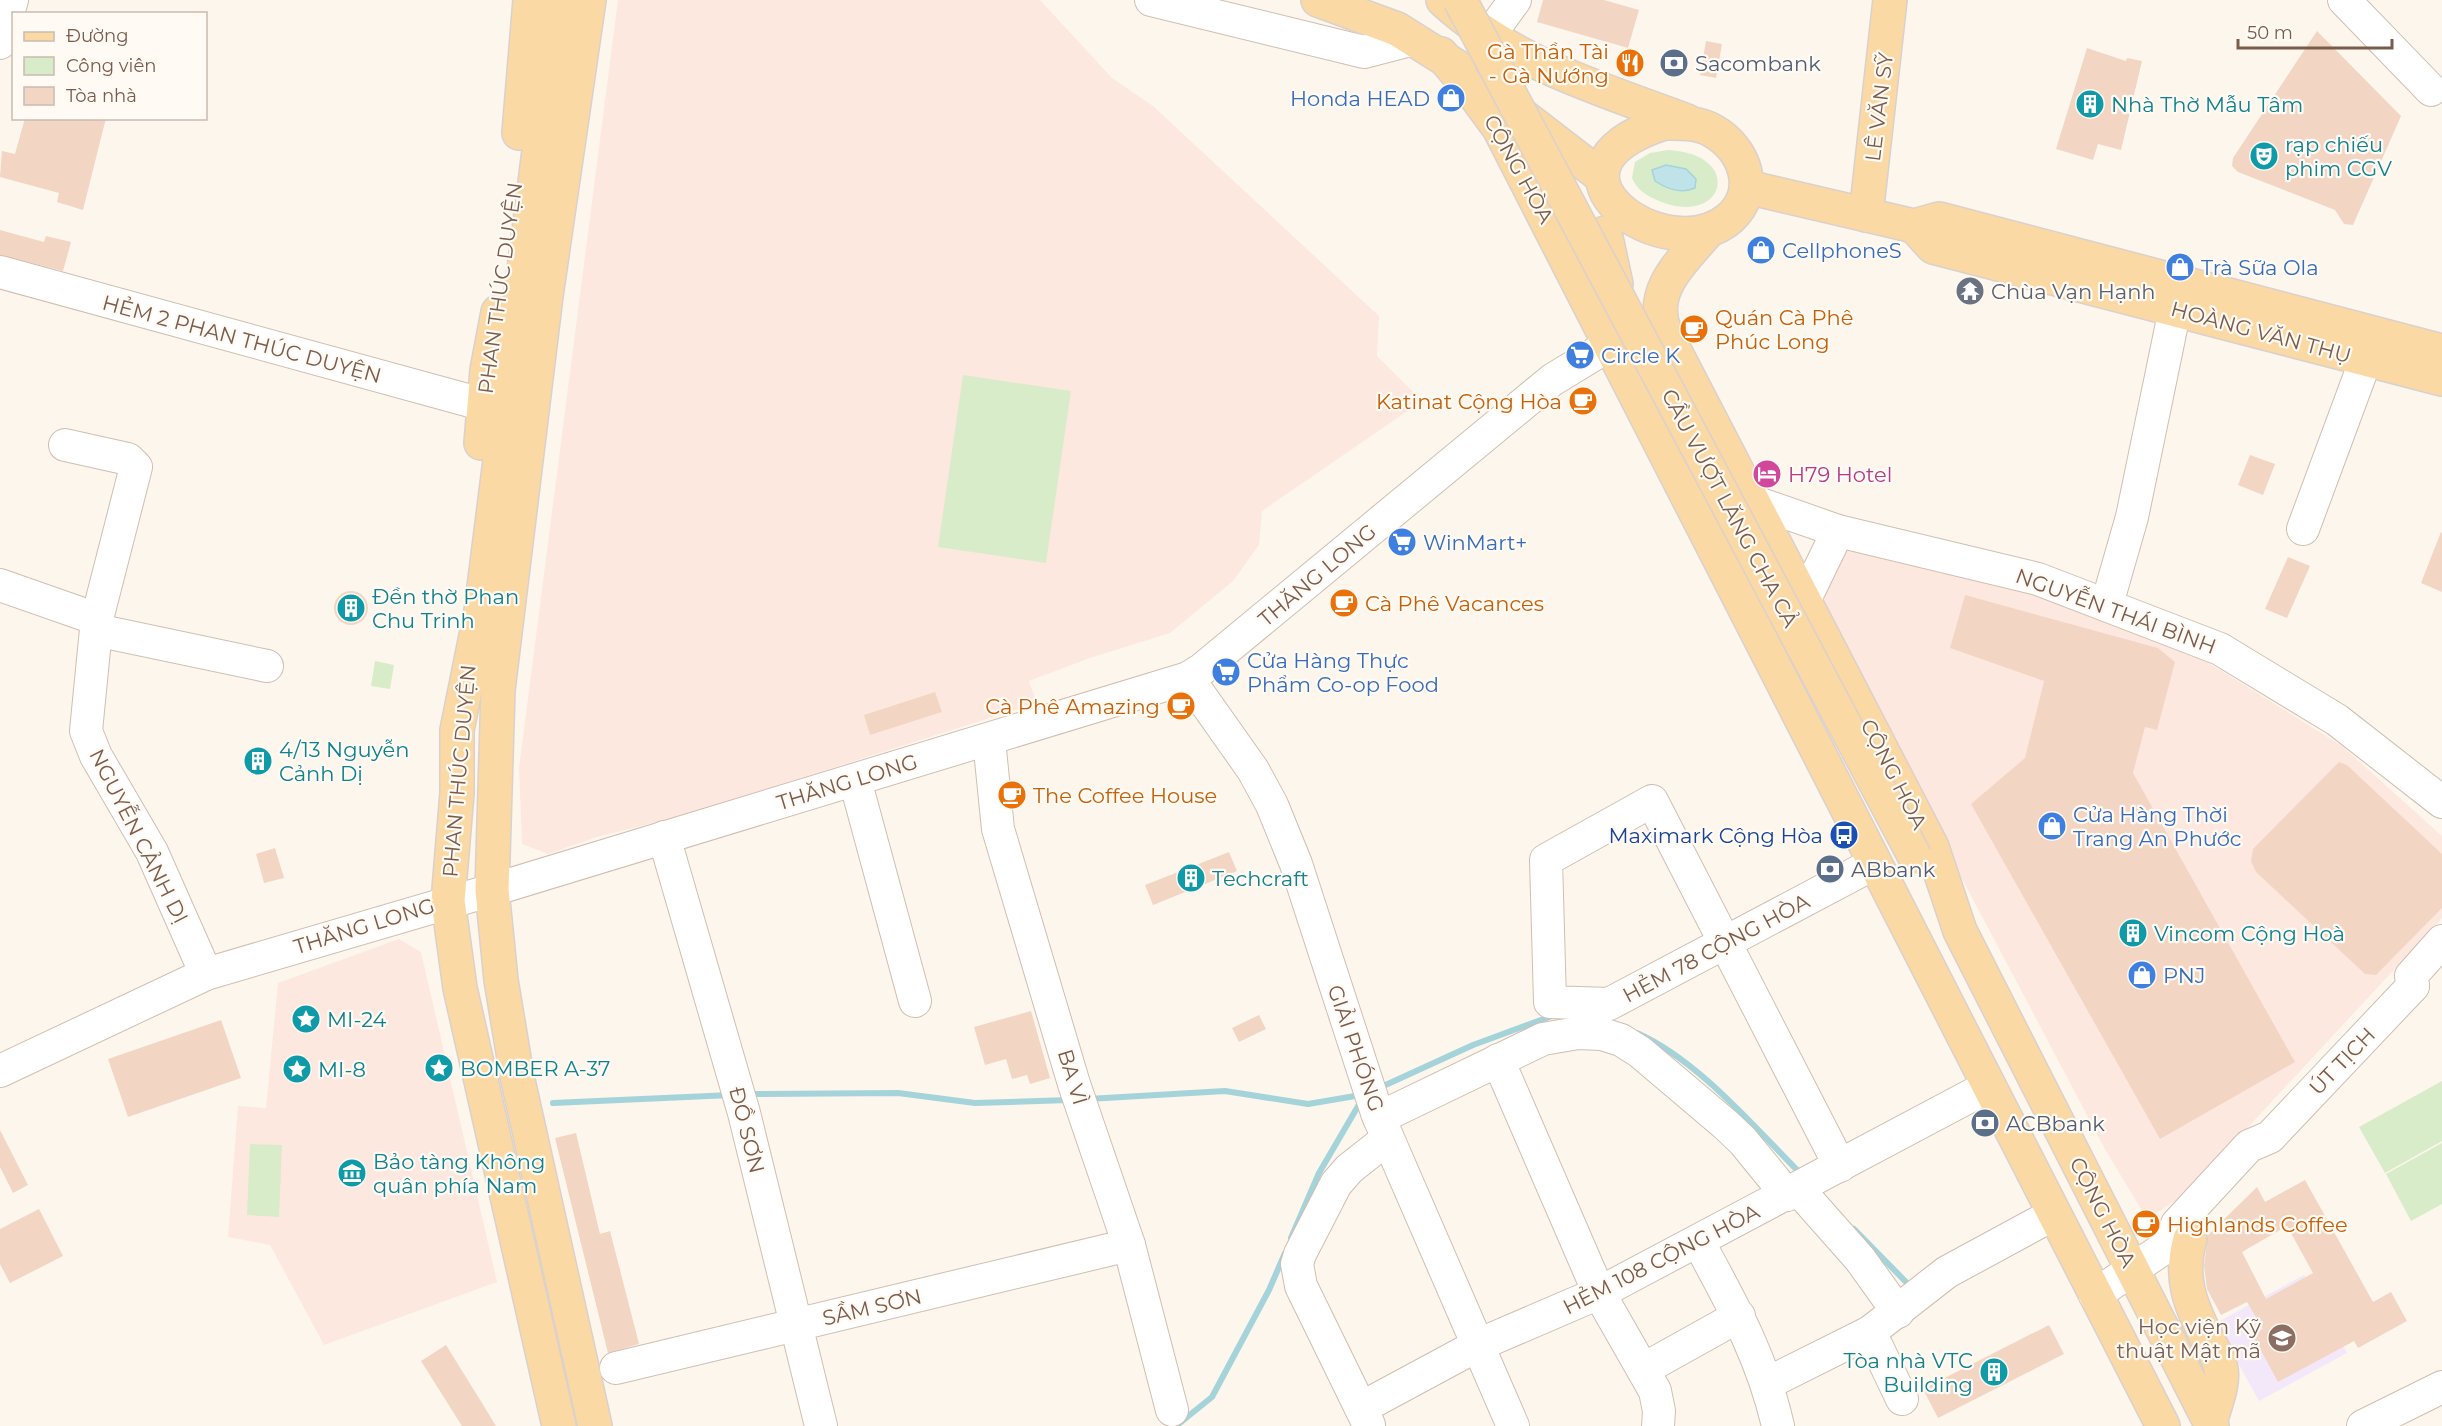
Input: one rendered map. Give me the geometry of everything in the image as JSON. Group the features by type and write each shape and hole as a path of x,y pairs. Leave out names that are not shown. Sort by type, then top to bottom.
{"main road":[{"name":"PHAN THÚC DUYỆN","path":"530,0 510,244 487,370 463,620 470,668 457,730 457,793 448,901 460,988 559,1426"},
{"path":"470,668 482,611 498,490 558,0"},
{"name":"PHAN THÚC DUYỆN","path":"589,0 543,319 498,690 492,890 501,980 517,1076 561,1264 579,1364 595,1426"},
{"path":"1318,0 1384,23 1427,46 1601,176"},
{"path":"1443,0 1484,32 1544,67 1714,131 1732,147 1743,165 1748,186 1744,202 1737,212 1709,230 1664,231 1629,217 1610,219"},
{"name":"CẦU VƯỢT LĂNG CHA CẢ","path":"1460,0 1915,857 1960,931"},
{"name":"LÊ VĂN SỸ","path":"1866,215 1890,0"},
{"path":"1489,13 1517,52"},
{"name":"CỘNG HÒA","path":"1427,46 1474,94 1499,128 2163,1426"},
{"path":"1641,404 1606,192 1601,176 1605,161 1619,144 1643,130 1664,123 1691,123"},
{"name":"HOÀNG VĂN THỤ","path":"1748,186 1914,226 1939,219 2442,351"},
{"path":"1584,292 1610,219"},
{"name":"HOÀNG VĂN THỤ","path":"1914,226 1934,247 2442,379"},
{"name":"CỘNG HÒA","path":"1709,230 1664,288 1659,302 1660,318 1752,501 1932,847 1960,931 2211,1424"},
{"path":"2180,1242 2187,1293 2195,1316 2220,1362 2222,1375 2211,1424"},
{"path":"546,1373 579,1364"}],"street":[{"path":"1151,0 1364,52 1427,46"},
{"path":"1489,13 1515,0"},
{"path":"2344,0 2431,90"},
{"name":"HẺM 2 PHAN THÚC DUYỆN","path":"0,272 485,405"},
{"path":"2108,604 2132,517 2175,309"},
{"name":"THĂNG LONG","path":"0,1071 206,974 448,901 492,890 1188,678 1201,670 1552,380 1611,344"},
{"path":"2303,530 2366,359"},
{"name":"NGUYỄN CẢNH DỊ","path":"65,445 128,459 136,467 97,624 86,731 96,756 152,852 206,974"},
{"name":"NGUYỄN THÁI BÌNH","path":"1752,501 1838,531 1907,550 2019,573 2108,604 2220,649 2337,720 2442,802"},
{"path":"1804,601 1838,531"},
{"path":"0,585 97,624 267,666"},
{"name":"GIẢI PHÓNG","path":"1188,678 1253,770 1272,805 1296,864 1360,1066 1381,1123 1513,1426"},
{"name":"BA VÌ","path":"989,740 998,829 1078,1096 1129,1245 1172,1410"},
{"path":"855,780 915,1000"},
{"name":"HẺM 78 CỘNG HÒA","path":"1724,944 1652,801 1546,860 1550,1002 1609,1004 1724,944 1875,863"},
{"name":"ĐỒ SƠN","path":"664,837 744,1113 821,1426"},
{"name":"ÚT TỊCH","path":"2413,986 2411,976 2442,941"},
{"path":"1724,944 1811,1182 1854,1252 1898,1312"},
{"name":"ÚT TỊCH","path":"2413,986 2424,987 2442,968"},
{"name":"ÚT TỊCH","path":"2096,1295 2132,1270 2180,1242 2264,1161 2270,1137 2413,986"},
{"path":"1365,1417 1301,1286 1297,1264 1341,1177 1381,1123 1498,1060 1543,1039 1578,1032 1602,1034 1621,1040 1640,1052 1743,1141 1811,1182"},
{"path":"1498,1060 1599,1293 1655,1391 1659,1411 1658,1426"},
{"name":"HẺM 108 CỘNG HÒA","path":"1365,1417 1478,1345 1599,1293 1989,1086"},
{"path":"1768,1383 1870,1332 1947,1272 2054,1214"},
{"path":"1698,1241 1739,1316 1768,1383 1778,1426"},
{"name":"SẦM SƠN","path":"616,1368 1129,1245"},
{"path":"1644,1369 1739,1316"},
{"path":"1870,1332 1902,1399"},
{"path":"2363,1426 2442,1387"}],"shaded area":[{"path":"618,0 1040,0 1112,78 1153,106 1379,316 1377,356 1422,401 1262,511 1259,545 1233,581 1170,633 1090,658 1029,681 1037,703 681,816 597,837 548,854 522,844 519,768"},
{"path":"1845,542 2043,591 2185,648 2342,746 2442,836 2442,918 2187,1193 2147,1219 2106,1151 1932,822 1813,588"},
{"name":"Bảo tàng Không quân phía Nam","path":"399,939 421,952 497,1282 324,1345 270,1245 228,1237 238,1106 266,1108 278,983"},
{"name":"Học viện Kỹ thuật Mật mã","path":"2304,1275 2347,1353 2259,1401 2216,1323"}],"green space":[{"path":"1668,150 1692,154 1708,163 1716,175 1717,187 1711,198 1699,205 1681,207 1659,201 1640,189 1632,178 1635,162 1650,153"},
{"path":"963,375 1071,391 1046,563 938,547"},
{"path":"375,661 394,665 390,689 371,686"},
{"path":"2442,1081 2442,1141 2385,1173 2359,1127"},
{"path":"2442,1143 2442,1204 2411,1221 2386,1174"},
{"path":"250,1144 282,1145 279,1217 247,1215"}],"water":[{"path":"1666,165 1686,169 1696,179 1695,188 1685,191 1674,190 1655,181 1652,170"}],"building":[{"path":"1543,0 1604,0 1639,10 1628,48 1537,22"},
{"path":"2317,31 2401,116 2353,225 2344,224 2335,210 2238,172 2232,166 2233,158"},
{"path":"1706,41 1722,44 1716,78 1700,75"},
{"name":"Nhà Thờ Mẫu Tâm","path":"2087,48 2126,61 2127,58 2142,61 2121,150 2098,144 2093,160 2056,149"},
{"path":"24,120 106,120 83,210 57,202 59,193 0,177 2,151 15,154"},
{"path":"0,230 44,242 46,236 71,242 63,271 0,255"},
{"path":"2250,455 2275,464 2263,495 2238,485"},
{"path":"2442,533 2442,592 2421,583"},
{"path":"2288,557 2310,566 2287,618 2265,609"},
{"name":"Đền thờ Phan Chu Trinh","path":"351,591 363,596 368,608 363,620 351,625 339,620 334,608 339,596"},
{"name":"Vincom Cộng Hoà","path":"1965,595 2158,648 2175,662 2157,730 2145,727 2133,773 2295,1062 2160,1139 1971,804 2025,758 2044,681 1950,648"},
{"path":"935,692 942,712 870,735 864,715"},
{"path":"2339,762 2347,765 2442,854 2442,908 2376,975 2365,974 2256,872 2251,861 2253,849"},
{"path":"275,848 284,878 264,883 256,854"},
{"name":"Techcraft","path":"1229,852 1237,871 1153,905 1145,885"},
{"path":"1031,1011 1050,1078 1030,1084 1027,1075 1012,1079 1006,1059 985,1065 974,1027"},
{"path":"1259,1015 1266,1029 1239,1042 1232,1028"},
{"path":"221,1020 241,1078 128,1117 108,1059"},
{"path":"0,1130 28,1185 13,1193 0,1167"},
{"path":"576,1133 600,1234 610,1231 639,1344 608,1353 555,1138"},
{"path":"2305,1180 2373,1302 2391,1292 2407,1321 2358,1348 2354,1341 2278,1382 2252,1334 2263,1329 2247,1302 2221,1315 2207,1289 2204,1266 2208,1235 2257,1187 2265,1202","holes":["2287,1226 2313,1273 2266,1299 2242,1252"]},
{"path":"39,1209 63,1256 10,1283 0,1264 0,1229"},
{"name":"Tòa nhà VTC Building","path":"2049,1325 2064,1354 1938,1418 1923,1389"},
{"path":"446,1345 496,1426 462,1426 421,1361"}],"waterway":[{"path":"1379,1088 1473,1045 1552,1016"},
{"path":"1637,1033 1660,1045 1703,1077 1745,1116 1801,1174"},
{"path":"1088,1099 1225,1091 1308,1104 1361,1095"},
{"path":"747,1094 898,1093 975,1103 1069,1100"},
{"path":"553,1103 731,1095"},
{"path":"1291,1238 1319,1173 1361,1101"},
{"path":"1854,1229 1906,1282"},
{"path":"1176,1426 1212,1397 1269,1290 1285,1253"}],"place":[{"name":"Gà Thần Tài - Gà Nướng","path":"1630,63"},
{"name":"Sacombank","path":"1674,63"},
{"name":"Honda HEAD","path":"1451,98"},
{"name":"Nhà Thờ Mẫu Tâm","path":"2090,104"},
{"name":"rạp chiếu phim CGV","path":"2264,156"},
{"name":"CellphoneS","path":"1761,250"},
{"name":"Trà Sữa Ola","path":"2180,267"},
{"name":"Chùa Vạn Hạnh","path":"1970,291"},
{"name":"Quán Cà Phê Phúc Long","path":"1694,329"},
{"name":"Circle K","path":"1580,355"},
{"name":"Katinat Cộng Hòa","path":"1583,401"},
{"name":"H79 Hotel","path":"1767,474"},
{"name":"WinMart+","path":"1402,542"},
{"name":"Cà Phê Vacances","path":"1344,603"},
{"name":"Đền thờ Phan Chu Trinh","path":"351,608"},
{"name":"Cửa Hàng Thực Phẩm Co-op Food","path":"1226,672"},
{"name":"Cà Phê Amazing","path":"1181,706"},
{"name":"4/13 Nguyễn Cảnh Dị","path":"258,761"},
{"name":"The Coffee House","path":"1012,795"},
{"name":"Cửa Hàng Thời Trang An Phước","path":"2052,826"},
{"name":"Maximark Cộng Hòa","path":"1844,835"},
{"name":"ABbank","path":"1830,869"},
{"name":"Techcraft","path":"1191,878"},
{"name":"Vincom Cộng Hoà","path":"2133,933"},
{"name":"PNJ","path":"2142,975"},
{"name":"MI-24","path":"306,1019"},
{"name":"BOMBER A-37","path":"439,1068"},
{"name":"MI-8","path":"297,1069"},
{"name":"ACBbank","path":"1985,1123"},
{"name":"Bảo tàng Không quân phía Nam","path":"352,1173"},
{"name":"Highlands Coffee","path":"2146,1224"},
{"name":"Học viện Kỹ thuật Mật mã","path":"2282,1338"},
{"name":"Tòa nhà VTC Building","path":"1994,1372"}]}
